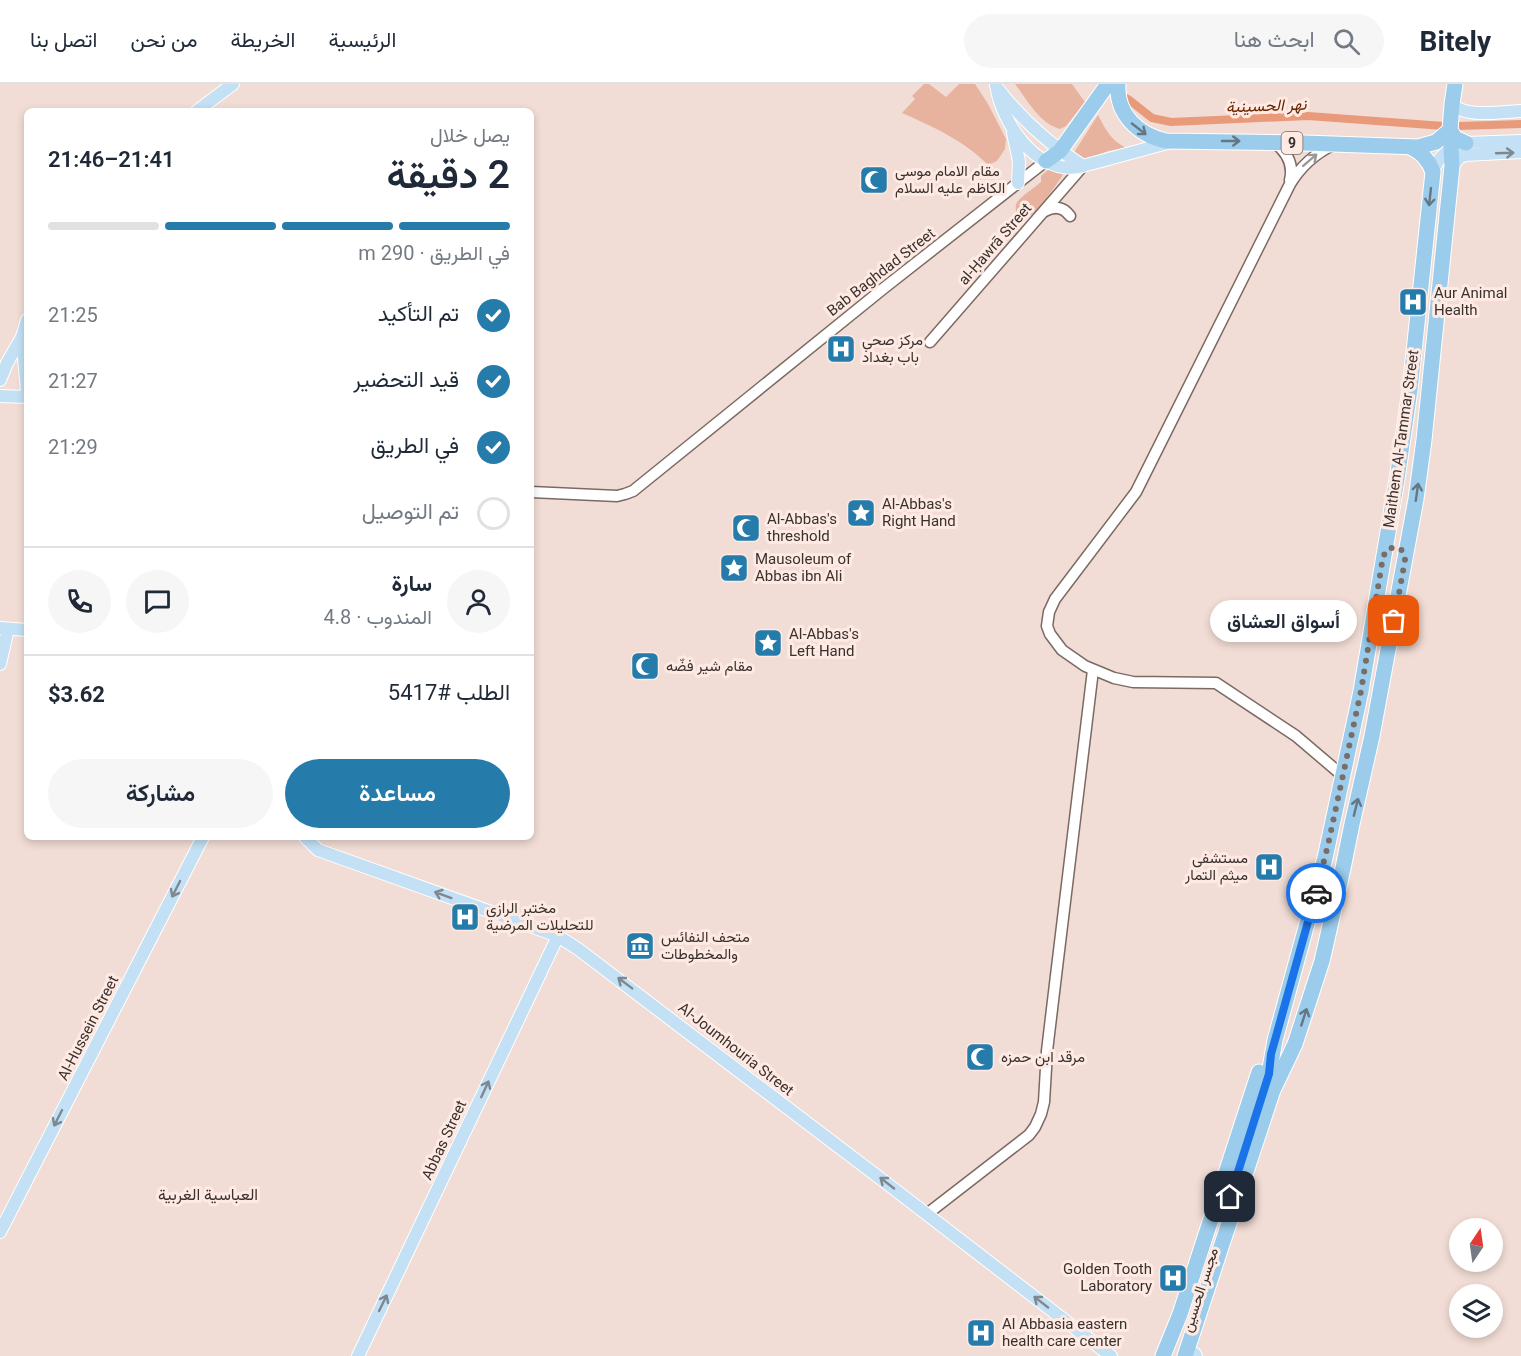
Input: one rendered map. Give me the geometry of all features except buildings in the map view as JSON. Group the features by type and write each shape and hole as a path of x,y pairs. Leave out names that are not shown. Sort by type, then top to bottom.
{"highway":[{"name":"Maithem Al-Tammar Street","path":"1269,1088 1294,1044 1322,961 1372,736 1412,525 1424,440 1452,166 1462,149 1450,130 1455,84"},
{"path":"1046,161 1060,151 1110,86"},
{"name":"9","path":"1110,86 1125,115 1137,128 1154,138 1172,142 1274,142 1412,148"},
{"path":"1412,148 1430,144 1450,130"},
{"path":"1412,148 1423,155 1433,172"},
{"name":"Maithem Al-Tammar Street","path":"1269,1088 1271,1054 1325,858 1361,691 1410,390 1433,172"},
{"path":"1389,521 1392,528 1399,531 1406,530 1412,525"},
{"path":"1383,557 1387,549 1396,547 1403,551 1405,560"},
{"path":"1331,831 1336,838 1349,837"},
{"path":"1325,858 1329,854 1339,854 1343,857 1344,862"},
{"path":"1163,1356 1180,1314 1259,1072 1275,1040"},
{"path":"1193,1356 1284,1089 1294,1044"},
{"name":"مجسر الحسين","path":"1193,1356 1269,1088"},
{"name":"مجسر الحسين","path":"1177,1356 1269,1088"}],"main road":[{"path":"201,108 232,84"},
{"path":"995,85 1000,104 1012,129 1017,150 1018,183"},
{"path":"995,85 1022,117 1060,151 1083,166"},
{"path":"1452,104 1459,110 1468,112 1521,111"},
{"path":"1012,129 1027,147 1046,161 1064,167 1083,166 1172,142"},
{"path":"1433,172 1438,162 1462,149 1521,141"},
{"path":"1462,149 1521,152"},
{"path":"0,380 24,330"},
{"path":"22,337 24,359"},
{"path":"0,396 24,397"},
{"path":"0,664 4,628 24,630"},
{"name":"Al-Hussein Street","path":"0,1232 201,840"},
{"name":"Al-Joumhouria Street","path":"308,840 318,850 558,936 578,948 1107,1354"},
{"name":"Abbas Street","path":"358,1356 558,936"}],"street":[{"path":"1274,142 1287,156 1291,165 1290,184"},
{"path":"1336,144 1322,150 1309,160 1290,184 1136,492 1055,599 1049,612 1047,626 1062,650 1085,666 1114,678 1133,682 1216,683 1296,736 1343,776"},
{"name":"Bab Baghdad Street","path":"534,492 617,496 633,491 884,288 1046,161"},
{"name":"al-Ḥawrā Street","path":"930,342 1083,166"},
{"path":"1042,213 1052,207 1057,207 1067,211 1070,216"},
{"path":"927,1214 1029,1135 1041,1114 1094,670"}],"shaded area":[{"path":"924,84 929,84 946,97 959,84 975,84 1006,139 1005,149 997,161 988,165 959,142 902,113 915,99 912,96"},
{"path":"1015,84 1072,84 1085,102 1066,126 1060,129 1040,117"},
{"path":"1098,115 1112,138 1126,148 1108,151 1081,161 1076,157 1075,151"},
{"path":"1054,169 1063,174 1043,203 1027,217 1018,214 1016,204 1018,201 1041,182 1041,176 1048,170"}],"waterway":[{"name":"نهر الحسينية","path":"1118,94 1152,118 1171,122 1308,116 1444,126"},
{"name":"نهر الحسينية","path":"1458,126 1521,124"}],"way so far":[{"path":"1316,893 1361,691 1384,552 1391,547 1400,548 1405,555 1394,621"}],"place":[{"name":"مقام الامام موسى الكاظم عليه السلام","path":"874,180"},
{"name":"Aur Animal Health","path":"1413,302"},
{"name":"مركز صحي باب بغداد","path":"841,349"},
{"name":"Al-Abbas's Right Hand","path":"861,513"},
{"name":"Al-Abbas's threshold","path":"746,528"},
{"name":"Mausoleum of Abbas ibn Ali","path":"734,568"},
{"name":"أسواق العشاق","path":"1394,621"},
{"name":"Al-Abbas's Left Hand","path":"768,643"},
{"name":"مقام شير فضّه","path":"645,666"},
{"name":"مستشفى ميثم التمار","path":"1269,867"},
{"name":"مختبر الرازي للتحليلات المرضية","path":"465,917"},
{"name":"متحف النفائس والمخطوطات","path":"640,946"},
{"name":"مرقد ابن حمزه","path":"980,1057"},
{"name":"Golden Tooth Laboratory","path":"1173,1278"},
{"name":"Al Abbasia eastern health care center","path":"981,1333"}],"district":[{"name":"العباسية الغربية","path":"208,1194"}],"route":[{"path":"1230,1197 1269,1074 1271,1054 1316,893"}]}
